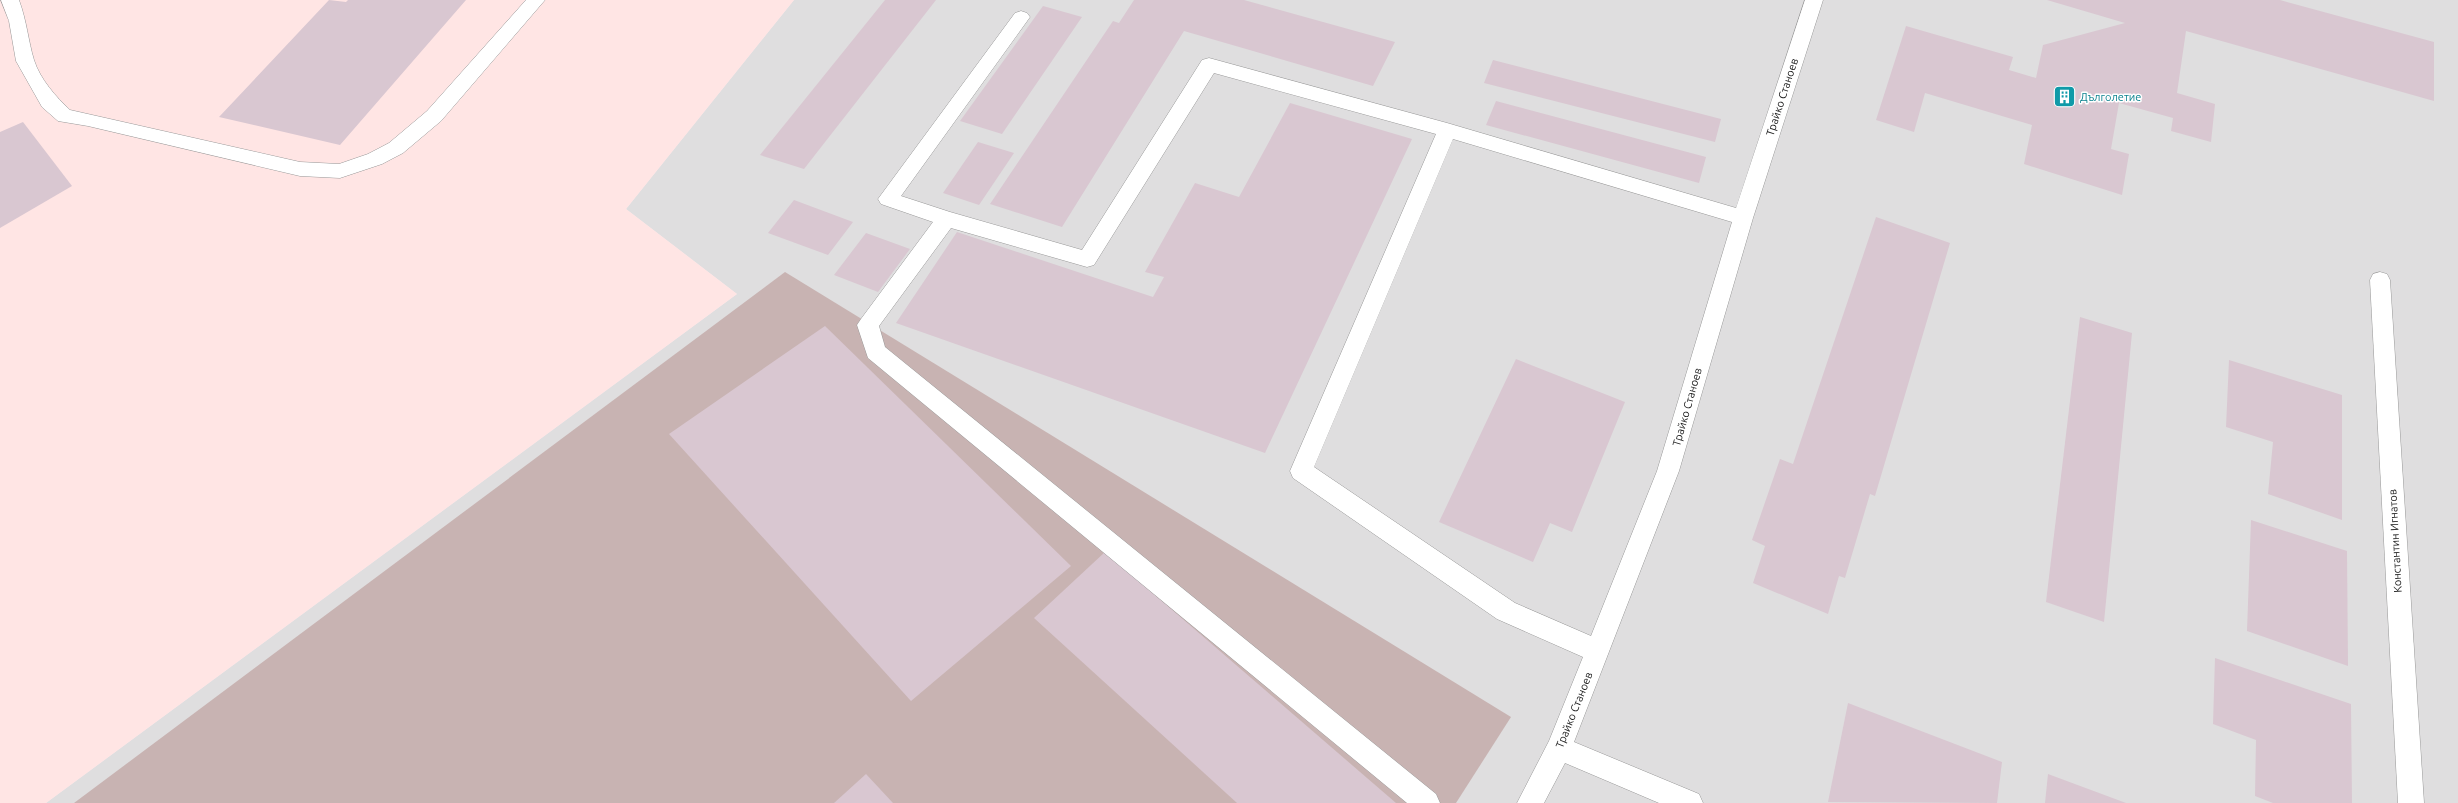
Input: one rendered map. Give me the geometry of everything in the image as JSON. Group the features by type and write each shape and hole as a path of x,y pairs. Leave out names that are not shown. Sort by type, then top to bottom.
{"street":[{"path":"10,0 18,20 25,61 49,102 65,116 88,119 300,169 340,171 375,159 396,148 434,116 536,0"},
{"name":"Трайко Станоев","path":"1530,803 1559,748 1668,471 1743,218 1814,0"},
{"path":"1021,17 888,199 947,219 1087,259 1209,65 1447,130 1743,218"},
{"path":"1447,130 1301,471 1506,611 1597,652"},
{"path":"947,219 868,325 876,352 1427,803"},
{"name":"Константин Игнатов","path":"2380,280 2411,803"},
{"path":"1559,748 1690,803"}],"shaded area":[{"path":"0,0 794,0 626,209 737,294 46,803 0,803"},
{"path":"794,0 2458,0 2458,803 46,803 737,294 626,209"},
{"path":"785,272 1511,717 1456,803 74,803"}],"building":[{"path":"329,0 346,2 348,0 466,0 340,145 219,117"},
{"path":"885,0 936,0 804,169 760,155"},
{"path":"1134,0 1244,0 1395,42 1373,86 1184,31 1062,227 990,204 1113,21 1119,23"},
{"name":"Дълголетие","path":"2047,0 2280,0 2434,42 2434,101 2186,31 2177,93 2215,104 2211,142 2171,131 2173,118 2119,103 2111,149 2129,154 2122,195 2024,164 2032,125 1925,93 1914,132 1876,120 1906,26 2013,57 2009,70 2036,78 2043,45 2125,23"},
{"path":"1043,6 1082,17 1002,134 960,121"},
{"path":"1493,60 1721,119 1715,142 1484,83"},
{"path":"1496,101 1706,157 1699,183 1486,125"},
{"path":"1290,103 1412,139 1265,453 896,323 957,232 1153,297 1164,277 1145,272 1195,183 1239,197"},
{"path":"23,122 72,186 0,228 0,132"},
{"path":"978,142 1014,153 979,205 943,193"},
{"path":"794,200 853,222 828,255 768,233"},
{"path":"1876,217 1950,243 1875,496 1870,494 1845,578 1839,576 1828,614 1753,583 1765,546 1752,540 1780,459 1793,464"},
{"path":"866,233 910,249 878,292 834,275"},
{"path":"2080,317 2132,333 2104,622 2046,602"},
{"path":"825,326 1071,566 911,701 669,434"},
{"path":"1516,359 1625,402 1572,532 1550,523 1533,562 1439,522"},
{"path":"2229,360 2342,395 2342,520 2268,494 2273,442 2226,427"},
{"path":"2251,520 2347,551 2348,666 2247,631"},
{"path":"1105,552 1396,803 1237,803 1034,618"},
{"path":"2215,658 2351,704 2352,803 2273,803 2255,796 2256,740 2213,724"},
{"path":"1848,703 2002,762 1997,803 1828,802"},
{"path":"866,774 893,803 834,803"},
{"path":"2048,774 2126,803 2045,803"}],"place":[{"name":"Дълголетие","path":"2065,97"}]}
